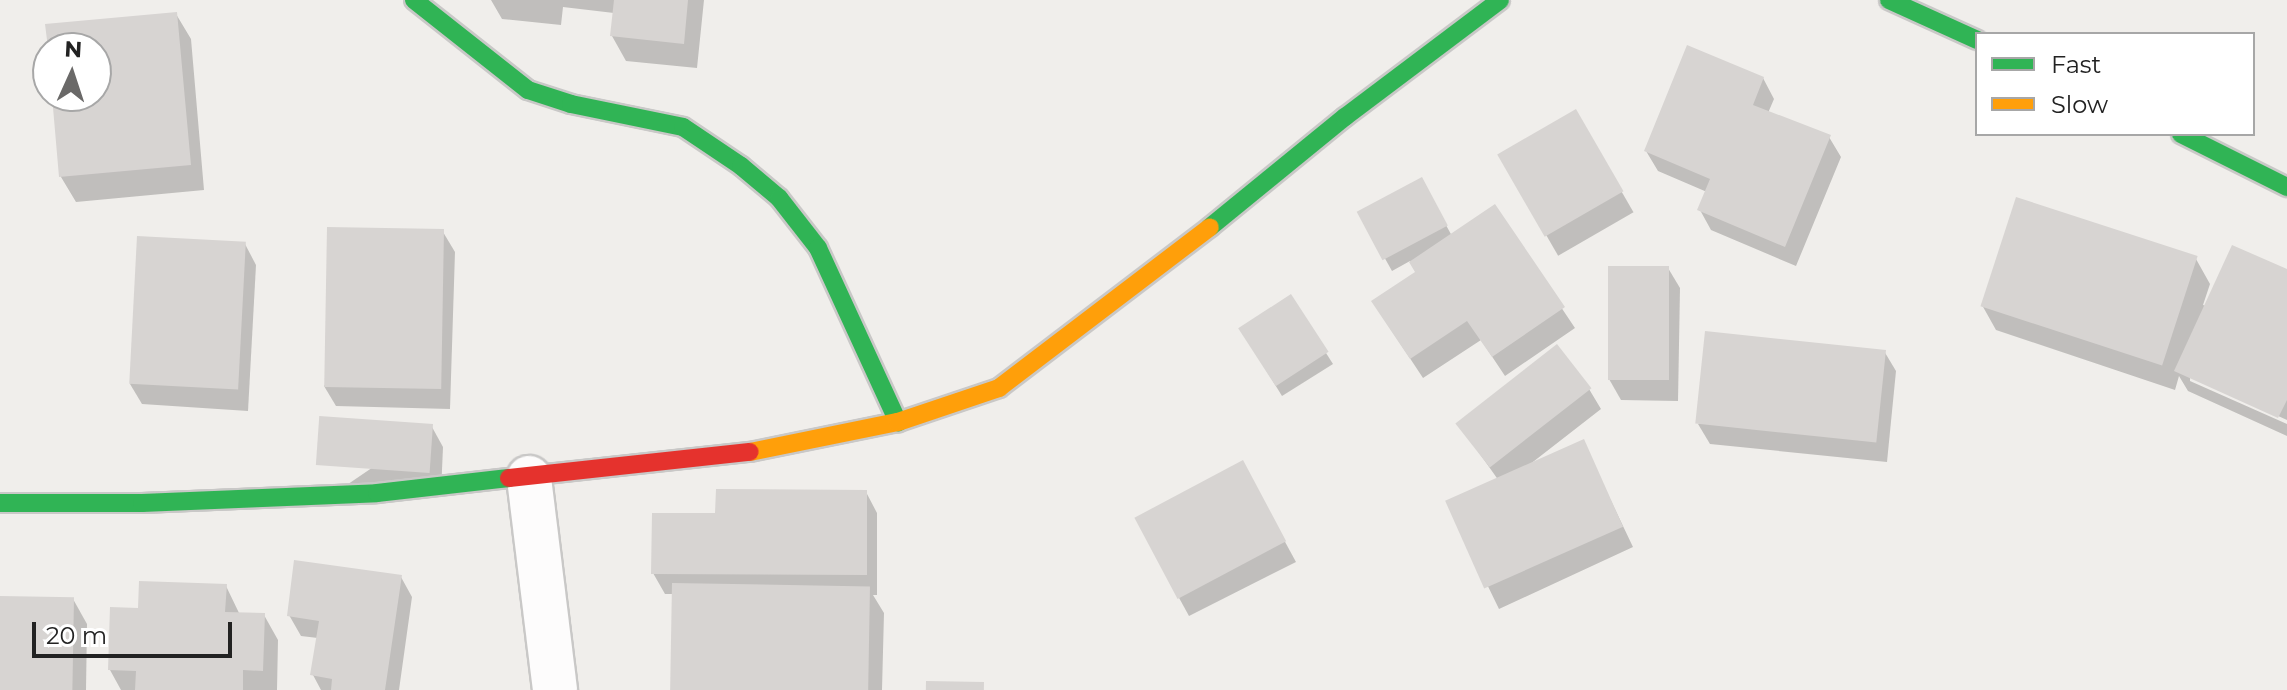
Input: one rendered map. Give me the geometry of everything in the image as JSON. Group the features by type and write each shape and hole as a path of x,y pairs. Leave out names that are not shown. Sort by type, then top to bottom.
{"street":[{"path":"414,0 528,90 571,104 683,127 741,166 779,198 818,248 898,422"},
{"path":"1,497 142,503 377,493 768,450 898,422 999,388 1229,213 1345,117 1500,0"},
{"path":"1889,0 1975,39"},
{"path":"2185,136 2287,187"},
{"path":"529,478 555,690"}],"building":[{"path":"614,0 688,0 684,44 610,36"},
{"path":"177,12 191,165 59,177 53,112 112,112 112,32 46,32 45,24"},
{"path":"1687,45 1764,77 1753,105 1831,135 1785,247 1697,210 1710,179 1644,151"},
{"path":"1576,109 1624,191 1545,237 1497,154"},
{"path":"1422,177 1448,226 1382,260 1357,212"},
{"path":"2016,197 2198,256 2162,365 1980,306"},
{"path":"1495,204 1565,307 1492,357 1467,321 1410,359 1371,301 1415,272 1409,262"},
{"path":"327,227 444,229 441,389 324,387"},
{"path":"137,236 246,242 238,390 129,384"},
{"path":"2232,245 2287,269 2287,400 2278,418 2174,371"},
{"path":"1608,266 1669,266 1669,380 1608,380"},
{"path":"1291,294 1329,352 1276,386 1238,328"},
{"path":"1705,331 1886,350 1876,443 1695,423"},
{"path":"1557,344 1591,388 1490,468 1455,423"},
{"path":"319,416 433,424 430,473 316,465"},
{"path":"1584,439 1623,527 1484,589 1445,501"},
{"path":"1243,460 1286,541 1178,599 1134,518"},
{"path":"716,489 867,490 867,575 651,574 652,513 715,513"},
{"path":"294,560 402,575 385,690 331,690 332,679 310,675 319,621 287,616"},
{"path":"139,581 227,584 225,612 265,613 263,671 243,670 243,690 135,690 136,671 108,670 110,607 138,608"},
{"path":"672,583 870,586 868,690 670,690"},
{"path":"0,596 74,597 72,690 0,690"},
{"path":"926,681 984,682 984,690 926,690"}],"traffic: fast":[{"path":"414,0 528,90 571,104 683,127 741,166 779,198 818,248 898,422"},
{"path":"1210,227 1345,117 1500,0"},
{"path":"1889,0 1975,39"},
{"path":"2185,136 2287,187"},
{"path":"0,503 142,503 377,493 509,478"}],"traffic: slow":[{"path":"750,452 898,422 999,388 1210,227"}],"traffic: jam":[{"path":"509,478 750,452"}]}
